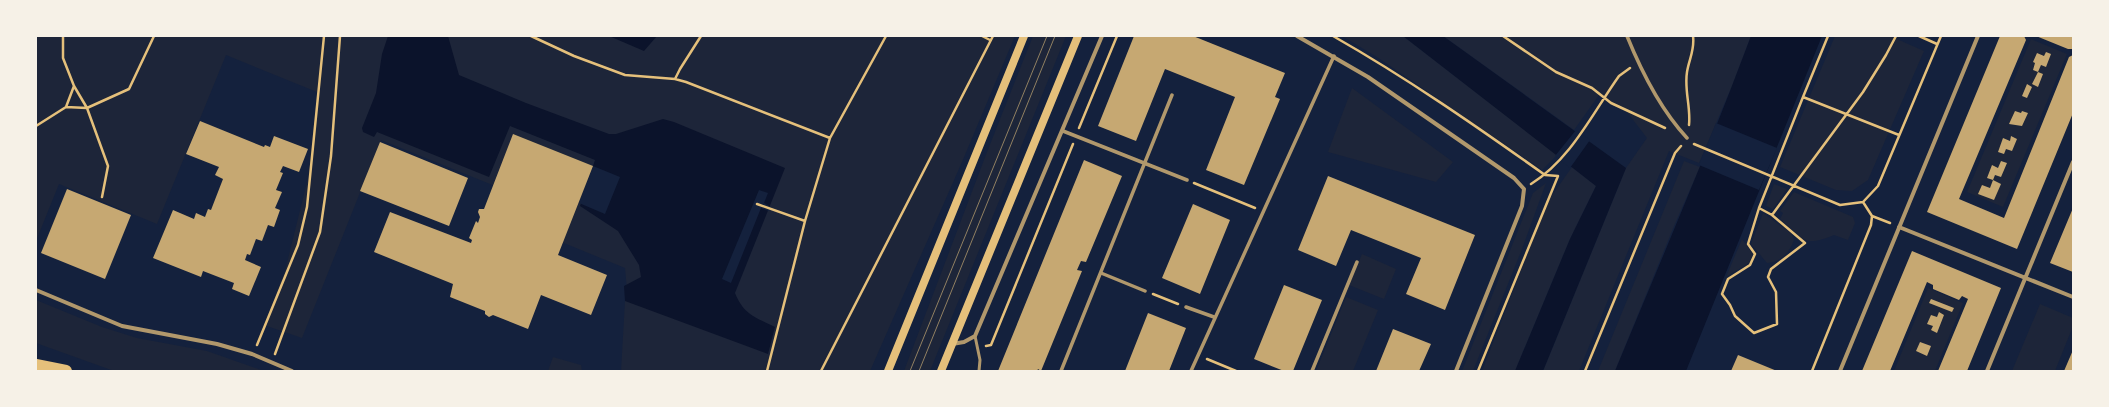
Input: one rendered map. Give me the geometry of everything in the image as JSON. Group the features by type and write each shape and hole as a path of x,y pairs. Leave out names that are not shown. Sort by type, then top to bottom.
{"highway":[{"path":"36,365 66,371"}],"main road":[{"path":"888,371 1024,36"},
{"path":"942,371 1078,36"}],"street":[{"path":"952,344 964,342 976,336 1102,36"},
{"path":"1297,36 1368,76 1514,178 1524,189 1522,206 1456,371"},
{"path":"1627,36 1646,79 1687,138"},
{"path":"1840,371 1978,36"},
{"path":"1191,371 1214,317 1265,211 1334,56"},
{"path":"1061,371 1172,95"},
{"path":"1063,131 1187,180"},
{"path":"1987,371 2073,162"},
{"path":"1899,227 2073,298"},
{"path":"1312,371 1357,262"},
{"path":"1101,273 1145,291"},
{"path":"36,290 122,326 217,344 252,354 292,371"},
{"path":"1186,307 1214,317"}],"lane":[{"path":"976,336 980,371"}],"path":[{"path":"63,36 63,58 74,86 87,108 108,166 102,197"},
{"path":"36,126 66,107 87,108 129,89 154,36"},
{"path":"252,354 261,338 298,245 307,207 324,36"},
{"path":"272,362 320,232 331,156 340,36"},
{"path":"531,36 543,43 574,56 625,75 676,79 830,138"},
{"path":"676,79 680,69 701,36"},
{"path":"767,371 805,222 830,138 886,36"},
{"path":"982,36 990,40"},
{"path":"821,371 992,36"},
{"path":"977,348 991,345 1117,36"},
{"path":"1333,36 1371,58 1458,114 1545,175 1558,176 1478,371"},
{"path":"1503,36 1556,72 1592,88 1611,103 1687,138"},
{"path":"1585,371 1675,153 1687,138 1690,115 1687,73 1695,46 1694,36"},
{"path":"1759,208 1772,215 1805,243 1771,270 1768,277 1776,292 1777,324 1754,333 1735,316 1730,305 1722,294 1728,278 1750,265 1755,254 1748,244 1759,208 1828,36"},
{"path":"1772,215 1845,115 1886,55 1896,36"},
{"path":"1920,36 1937,44"},
{"path":"1705,149 1840,205 1863,202 1878,186 1941,36"},
{"path":"1524,189 1551,170 1571,147 1619,76 1638,63"},
{"path":"66,107 74,86"},
{"path":"1803,97 1845,115 1899,135"},
{"path":"1187,180 1265,211"},
{"path":"1863,202 1872,216 1899,227"},
{"path":"757,204 805,222"},
{"path":"1812,371 1871,225 1872,216"},
{"path":"1145,291 1186,307"},
{"path":"1197,356 1236,371"}],"shaded area":[{"path":"36,36 1015,36 962,162 870,371 621,371 625,301 628,301 625,268 559,241 589,165 515,135 495,186 381,140 302,338 264,325 285,271 308,178 317,92 226,55 157,224 59,184 36,241"},
{"path":"388,36 448,36 459,75 526,103 609,134 616,134 663,119 674,122 785,168 735,293 746,311 756,318 775,327 768,354 625,301 624,286 641,277 639,265 618,231 580,206 595,160 510,126 489,177 377,132 374,137 363,132 362,128 376,93 382,54"},
{"path":"609,36 657,36 644,51"},
{"path":"1033,36 1066,36 930,371 904,371 987,152"},
{"path":"1342,36 1403,36 1557,155 1542,170 1377,57"},
{"path":"1403,36 1443,36 1626,168 1543,371 1515,371 1570,239 1596,186"},
{"path":"1443,36 1751,36 1732,86 1699,163 1669,151 1579,371 1543,371 1626,168 1647,138 1627,112 1599,95 1574,130"},
{"path":"1751,36 1822,36 1686,371 1615,371 1702,162"},
{"path":"1835,36 1890,36 1924,51 1868,180 1852,191 1836,190 1780,167"},
{"path":"2031,39 2067,54 2003,207 1967,192"},
{"path":"1352,88 1453,162 1436,182 1328,152"},
{"path":"1684,161 1700,167 1674,226 1615,371 1598,371"},
{"path":"1572,167 1596,186 1570,239 1515,371 1482,371 1548,201"},
{"path":"1546,183 1522,249 1473,371 1462,371 1533,193"},
{"path":"1774,184 1787,189 1773,209 1766,206"},
{"path":"1794,192 1853,217 1855,223 1848,240 1834,235 1816,241 1810,241 1794,232 1780,219 1783,213 1780,211"},
{"path":"1763,213 1791,233 1794,240 1790,249 1784,256 1776,261 1767,263 1751,244"},
{"path":"1742,239 1753,254 1749,263 1726,277"},
{"path":"1362,254 1396,269 1384,299 1349,285"},
{"path":"1928,288 1963,303 1935,371 1894,371"},
{"path":"1346,297 1378,310 1353,371 1316,371"},
{"path":"36,300 102,327 137,338 207,351 264,371 114,371 36,343"},
{"path":"2040,304 2073,318 2073,326 2055,371 2012,371"},
{"path":"553,357 581,365 582,371 548,371"}],"pier":[{"path":"1716,123 1777,148 1759,190 1699,165"},
{"path":"1576,130 1590,140 1570,168 1555,156"},
{"path":"593,166 620,177 605,214 579,203"},
{"path":"759,190 768,193 764,203 771,207 769,211 761,208 731,283 722,279"}],"building":[{"path":"1134,36 1193,36 1285,73 1275,97 1280,99 1244,185 1206,170 1235,97 1165,69 1136,141 1098,126"},
{"path":"2000,36 2024,36 2026,40 1959,199 2004,218 2069,57 2073,55 2073,113 2017,249 1927,212"},
{"path":"2036,36 2073,36 2073,49 2068,49"},
{"path":"2046,52 2051,54 2046,67 2041,65 2038,72 2033,70 2035,63 2033,62 2037,53 2044,56"},
{"path":"2038,72 2043,74 2038,87 2032,84"},
{"path":"2027,84 2032,87 2027,98 2022,96"},
{"path":"2015,111 2028,113 2022,126 2009,124"},
{"path":"200,121 264,147 265,145 270,147 274,136 308,149 299,172 283,166 280,172 283,173 276,190 282,192 275,208 280,210 274,227 268,225 262,241 256,239 250,255 247,254 245,260 261,267 249,296 232,289 234,283 203,271 201,277 153,258 173,210 194,219 196,213 205,217 208,209 211,210 223,179 215,175 219,167 186,154"},
{"path":"513,134 593,166 558,255 607,275 591,315 541,295 528,329 493,315 489,317 485,314 485,311 450,297 453,284 374,252 390,212 471,243 472,240 469,238 476,221 478,223 480,217 478,212 479,209 484,209"},
{"path":"2011,136 2017,139 2012,151 2006,149 2004,154 1998,152 2003,138 2010,141"},
{"path":"380,142 468,178 449,226 360,191"},
{"path":"1084,160 1122,176 1086,262 1081,261 1077,270 1082,271 1041,371 1038,369 1037,371 998,371"},
{"path":"2001,161 2007,163 2001,177 1995,175 1993,180 1987,178 1992,165 1998,168"},
{"path":"1328,176 1475,235 1445,310 1406,294 1421,258 1351,230 1336,266 1298,250"},
{"path":"1993,180 2001,184 1994,200 1978,194 1982,185 1990,188"},
{"path":"67,189 131,215 105,279 41,253"},
{"path":"1193,204 1230,220 1200,294 1162,278"},
{"path":"2073,208 2073,272 2050,263"},
{"path":"1912,251 2001,288 1967,371 1938,371 1968,299 1962,296 1959,300 1933,289 1933,285 1927,282 1890,371 1862,371"},
{"path":"1284,285 1322,300 1293,371 1284,371 1254,359"},
{"path":"1931,299 1954,308 1952,312 1929,303"},
{"path":"1939,312 1944,315 1937,333 1931,330 1933,326 1927,324 1931,315 1937,317"},
{"path":"1148,313 1186,328 1169,371 1125,371"},
{"path":"1393,329 1431,344 1419,371 1376,371"},
{"path":"1920,342 1931,346 1927,356 1916,351"},
{"path":"2073,350 2073,371 2064,371"},
{"path":"1738,355 1777,371 1731,371"}],"tram line":[{"path":"910,371 1047,36"},
{"path":"919,371 1055,36"}]}
